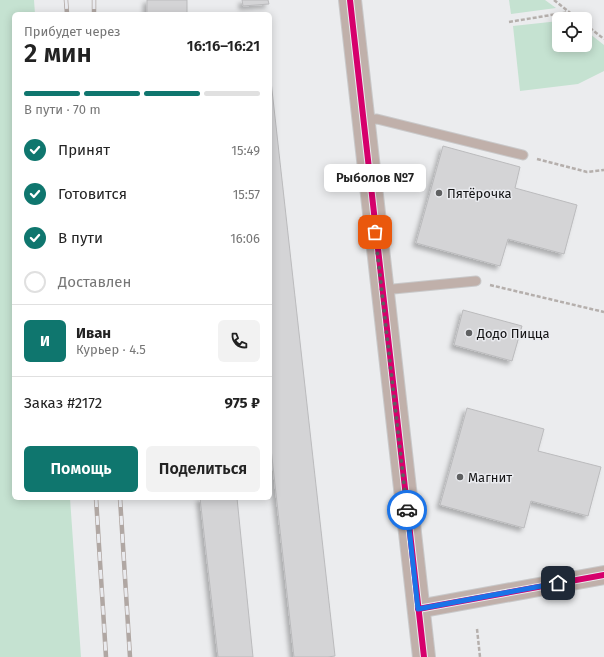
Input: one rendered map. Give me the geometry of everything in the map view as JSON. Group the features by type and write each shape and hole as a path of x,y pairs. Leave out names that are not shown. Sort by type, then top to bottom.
{"street":[{"path":"350,0 424,657"},
{"path":"418,609 604,575"}],"lane":[{"path":"363,120 377,119 523,155"},
{"path":"382,290 476,281"}],"path":[{"path":"554,0 569,12"},
{"path":"509,22 552,15"},
{"path":"592,30 604,39"},
{"path":"523,155 587,172 604,170"},
{"path":"476,281 604,312"},
{"path":"477,629 480,657"}],"green space":[{"path":"0,0 34,0 35,12 12,12 12,500 70,500 81,657 0,657"},
{"path":"509,0 545,0 556,8 511,14"},
{"path":"552,22 552,52 592,52 592,36 604,45 604,71 578,84 520,91 513,26"}],"building":[{"path":"147,0 187,0 187,12 147,12"},
{"path":"242,0 268,0 269,4 243,6"},
{"path":"272,90 335,656 294,657 272,457"},
{"path":"443,146 520,167 515,188 577,205 564,254 508,239 500,266 416,243"},
{"path":"463,310 522,326 512,361 454,345"},
{"path":"467,408 544,429 538,451 601,467 588,516 531,501 524,528 440,505"},
{"path":"200,500 237,500 253,657 218,657"}],"railway":[{"path":"66,0 67,12"},
{"path":"94,0 94,12"},
{"path":"96,500 106,657"},
{"path":"120,500 130,657"}],"cycle path":[{"path":"350,0 424,657"},
{"path":"418,609 604,575"}],"way so far":[{"path":"375,232 407,510"}],"place":[{"name":"Пятёрочка","path":"439,193"},
{"name":"Рыболов №7","path":"375,232"},
{"name":"Додо Пицца","path":"469,333"},
{"name":"Магнит","path":"460,477"}],"route":[{"path":"407,510 418,609 558,583"}]}
